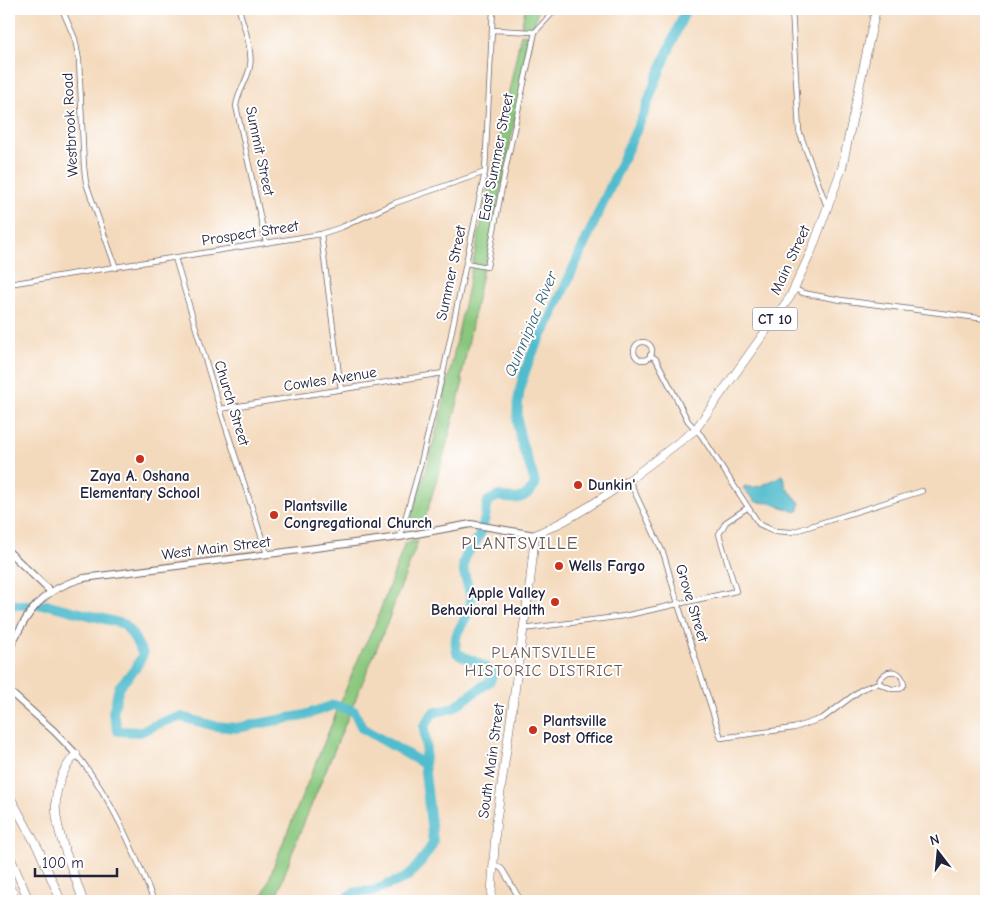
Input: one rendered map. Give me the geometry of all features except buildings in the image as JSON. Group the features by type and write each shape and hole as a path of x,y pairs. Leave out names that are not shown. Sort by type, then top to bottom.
{"highway":[{"name":"Main Street","path":"534,535 564,521 629,480 695,430 795,289 811,252 842,168 876,9"},
{"name":"South Main Street","path":"491,901 496,824 534,548 534,535"},
{"path":"76,754 66,765 58,782 54,810 83,901"},
{"path":"9,795 39,850 60,901"},
{"path":"9,854 29,901"},
{"path":"9,886 16,901"}],"main road":[{"name":"West Main Street","path":"9,649 32,609 39,601 61,585 84,578 400,537 455,526 486,526 534,535"},
{"path":"9,552 50,592"},
{"path":"9,691 76,754"}],"street":[{"name":"Westbrook Road","path":"62,9 78,50 86,183 116,268"},
{"name":"Summit Street","path":"239,9 250,56 250,66 247,78 237,96 236,106 266,243"},
{"name":"Summer Street","path":"400,537 443,374 485,172 493,9"},
{"path":"492,30 535,32 556,9"},
{"path":"792,9 799,131 828,208"},
{"name":"East Summer Street","path":"466,263 487,267 505,171 535,32"},
{"name":"Prospect Street","path":"9,284 321,234 342,227 395,203 485,172"},
{"path":"321,234 340,390"},
{"name":"Church Street","path":"175,258 220,410 266,554"},
{"path":"795,289 803,293 841,300 986,319"},
{"path":"650,356 656,359 688,421 701,435 759,524 774,531 792,532 922,491"},
{"name":"Cowles Avenue","path":"220,410 443,374"},
{"name":"Grove Street","path":"629,480 664,555 721,738 794,728 823,718 862,689 878,683"},
{"path":"523,629 624,616 736,591 719,534 726,522 747,508"},
{"path":"892,672 900,673 904,685 900,688 892,689 878,683 884,673 892,672"},
{"path":"76,754 99,785 117,817 154,901"},
{"path":"493,864 502,869 521,901"}],"green space":[{"path":"525,9 538,9 533,30 521,29"},
{"path":"521,34 532,35 485,268 483,268 461,380 463,382 423,525 416,526 411,518 442,410"},
{"path":"418,541 386,626 296,842 275,901 261,901 362,650 374,627 405,543"}],"water":[{"path":"783,475 786,487 800,503 799,510 796,512 770,503 756,502 743,488 745,486 760,486"}],"waterway":[{"name":"Quinnipiac River","path":"345,901 357,892 374,891 405,878 421,862 433,842 424,764 426,749 424,726 433,713 453,708 490,681 493,673 480,664 457,653 457,633 468,613 471,600 464,572 464,561 480,534 488,501 499,496 519,498 528,494 535,485 518,425 517,410 522,381 539,339 547,326 644,113 686,9"},
{"path":"9,605 49,605 124,624 143,654 135,669 119,687 113,713 118,731 140,732 165,721 181,717 215,726 237,728 305,715 334,705 354,711 362,728 424,764"}],"place":[{"name":"Zaya A. Oshana Elementary School","path":"140,459"},
{"name":"Dunkin'","path":"578,485"},
{"name":"Plantsville Congregational Church","path":"274,515"},
{"name":"Wells Fargo","path":"559,566"},
{"name":"Apple Valley Behavioral Health","path":"555,602"},
{"name":"Plantsville Post Office","path":"533,730"}],"district":[{"name":"PLANTSVILLE","path":"520,543"},
{"name":"PLANTSVILLE HISTORIC DISTRICT","path":"544,662"}]}
